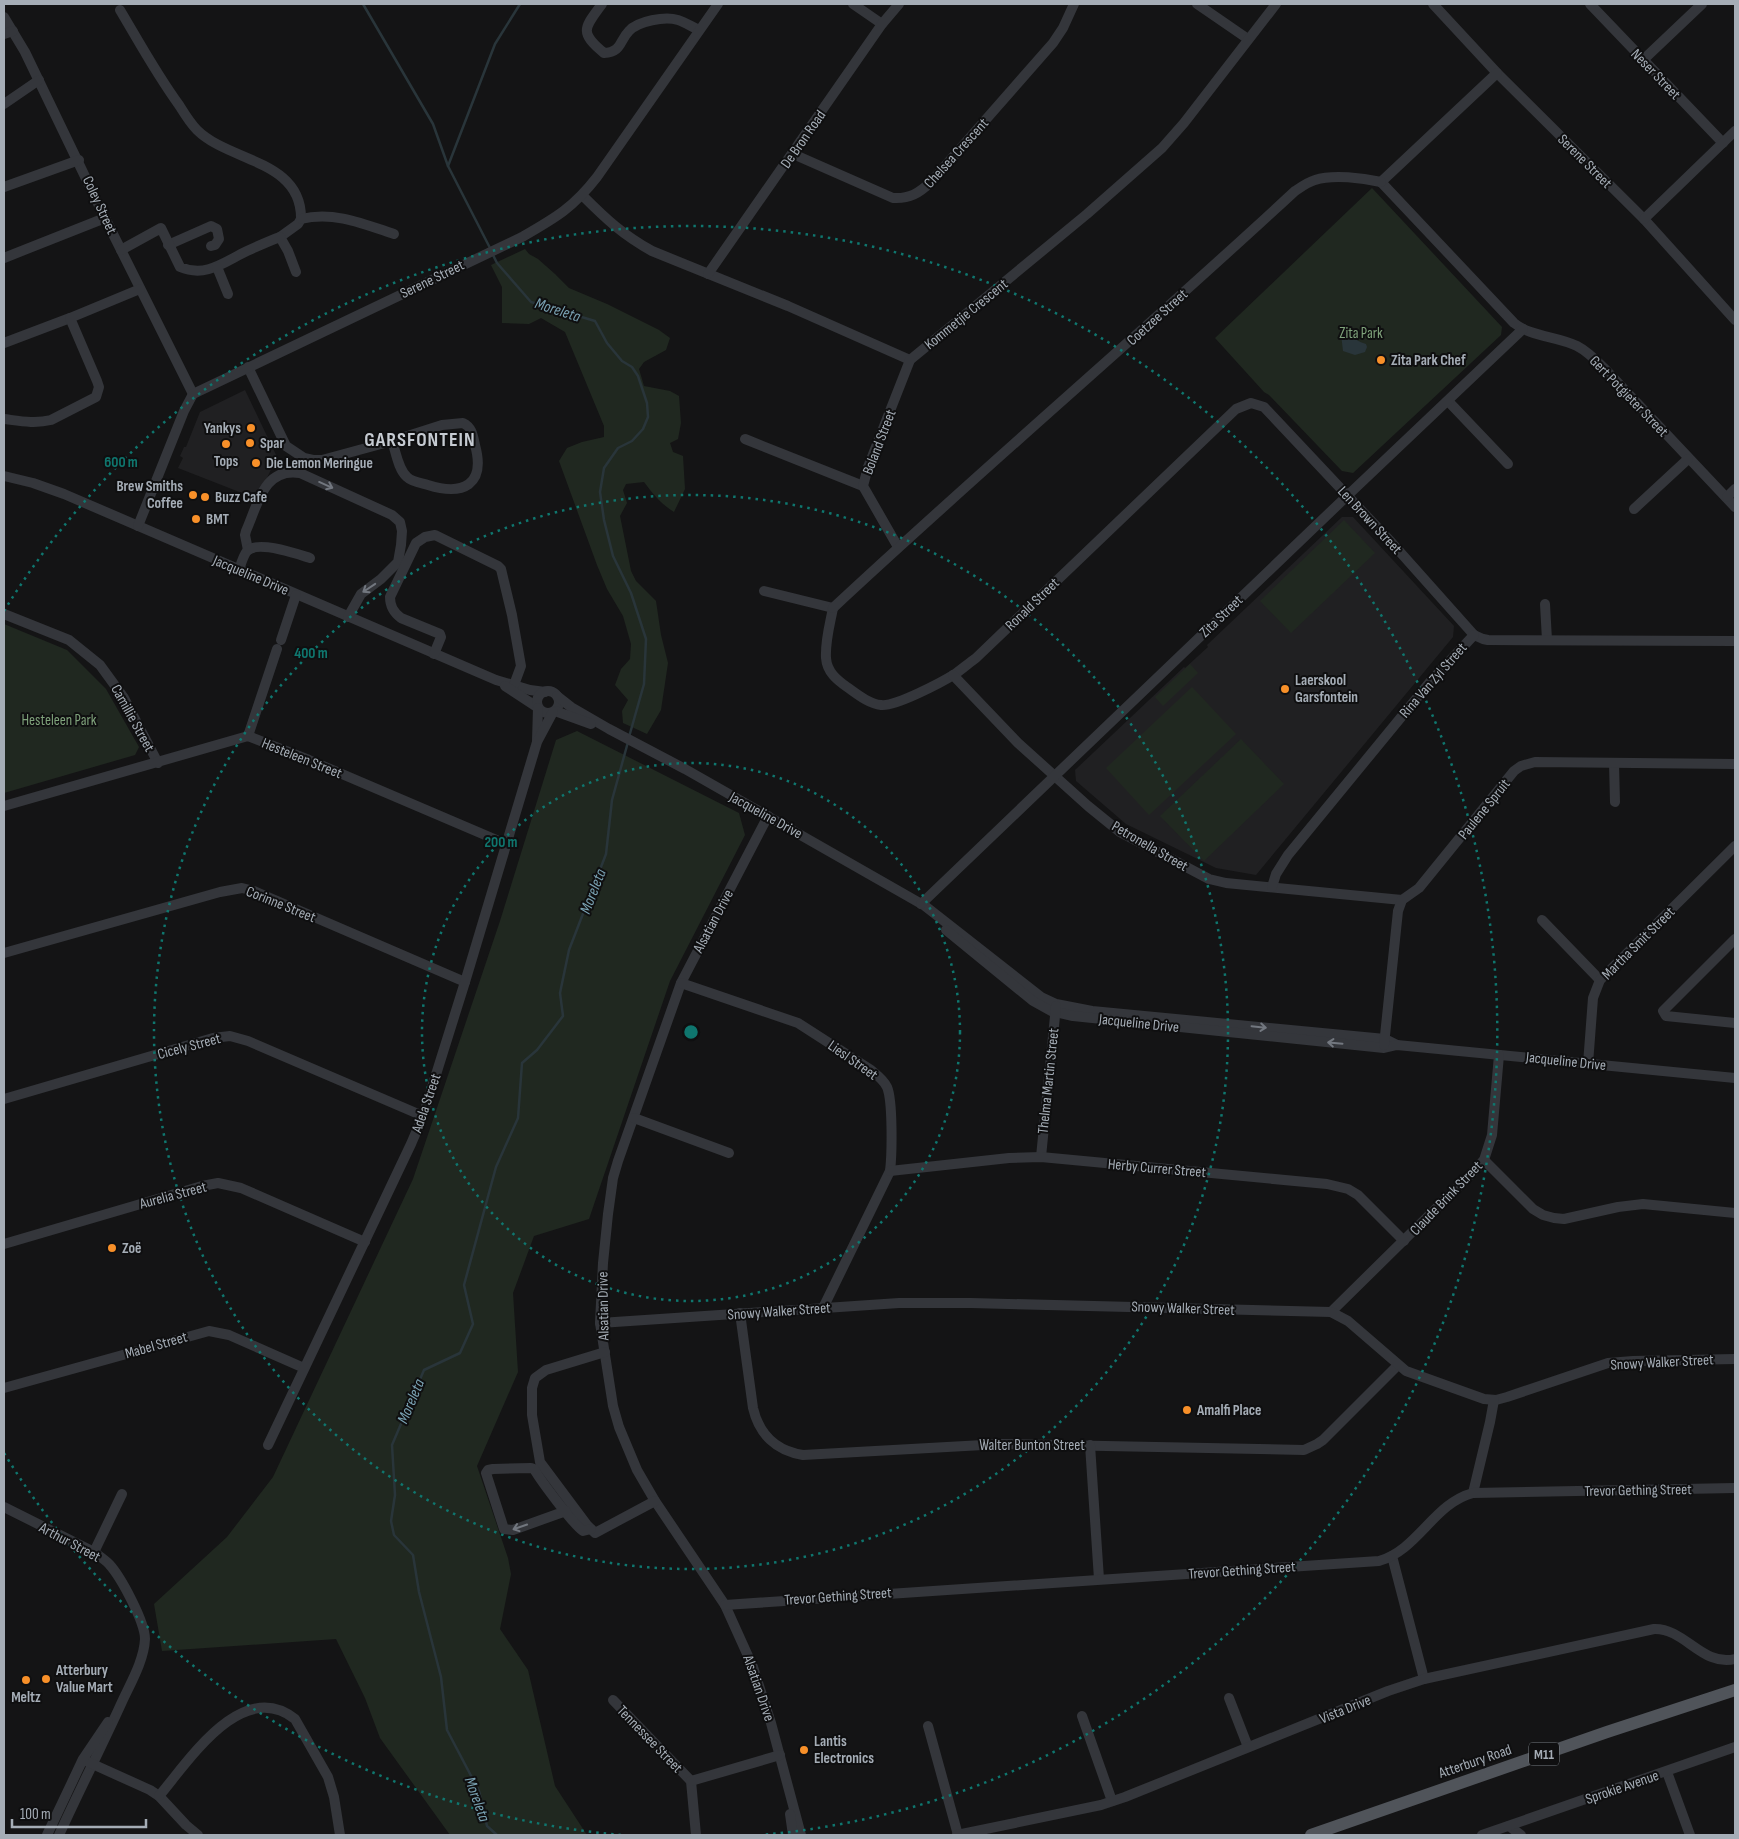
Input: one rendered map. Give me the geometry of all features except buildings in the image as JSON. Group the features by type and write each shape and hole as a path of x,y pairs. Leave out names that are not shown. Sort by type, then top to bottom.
{"main road":[{"name":"Atterbury Road","path":"1311,1835 1607,1732 1735,1690"}],"street":[{"path":"602,4 586,29 593,44 604,53 617,49 628,31 637,25 662,19 676,19 699,30"},
{"name":"Serene Street","path":"194,394 522,237 553,219 583,196 718,4"},
{"path":"853,4 882,24"},
{"name":"De Bron Road","path":"708,274 882,24 899,4"},
{"name":"Chelsea Crescent","path":"793,154 893,198 910,197 920,192 1053,44 1074,4"},
{"path":"1197,4 1248,38"},
{"name":"Kommetjie Crescent","path":"583,196 611,224 631,240 652,251 788,306 910,360 1087,214 1162,148 1184,123 1276,4"},
{"name":"Serene Street","path":"1433,4 1497,72 1644,219 1735,320"},
{"name":"Neser Street","path":"1590,4 1723,143"},
{"path":"1643,60 1702,4"},
{"path":"120,10 165,86 196,128 209,140 285,178 295,193 301,219 298,224 280,237 248,250 209,270 188,270 180,267 161,228 121,250"},
{"name":"Coley Street","path":"4,17 9,33 39,80 140,289 194,394"},
{"path":"1381,182 1497,72"},
{"path":"4,104 39,80"},
{"path":"1644,219 1735,131"},
{"path":"4,187 79,160"},
{"name":"Coetzee Street","path":"833,608 898,547 1060,404 1295,191 1321,178 1360,178 1381,182"},
{"name":"Gert Potgieter Street","path":"1381,182 1506,314 1523,329 1571,343 1584,350 1604,368 1688,459 1735,506"},
{"path":"301,219 318,216 349,219 394,234"},
{"path":"4,258 106,218"},
{"path":"168,245 211,226 217,229 219,239 215,245 211,246"},
{"path":"280,237 296,272"},
{"path":"217,267 228,294"},
{"path":"4,343 140,289"},
{"path":"4,418 29,423 43,422 92,401 96,397 99,387 70,318"},
{"name":"Zita Street","path":"920,904 1523,329"},
{"name":"Boland Street","path":"898,547 863,486 868,467 910,360"},
{"path":"248,367 286,446 304,458 322,460 442,425 463,423 472,432 479,458 477,476 466,485 450,491 411,480 404,474 392,441"},
{"path":"138,526 184,411 194,394"},
{"path":"1448,401 1508,464"},
{"name":"Ronald Street","path":"833,608 826,658 832,675 858,695 874,704 887,705 904,699 953,675 976,658 1236,409 1251,403 1264,407"},
{"name":"Len Brown Street","path":"1264,407 1392,543 1474,635"},
{"path":"745,439 863,486"},
{"path":"1634,509 1688,459"},
{"path":"239,570 248,550 246,531 266,486 272,479 289,472 300,473 392,515 400,522 402,531 398,562 361,594 348,617"},
{"name":"Jacqueline Drive","path":"4,476 51,488 496,680 545,692"},
{"path":"1727,498 1735,489"},
{"path":"434,654 441,637 440,634 437,631 401,618 390,604 390,597 416,543 425,537 435,535 501,568 521,666 514,685"},
{"path":"248,550 255,547 267,548 310,558"},
{"path":"764,591 833,608"},
{"path":"248,736 296,594"},
{"path":"1545,604 1547,640"},
{"name":"Camillie Street","path":"4,614 69,640 100,665 124,698 158,763"},
{"name":"Rina Van Zyl Street","path":"1272,887 1283,862 1317,818 1430,682 1474,635 1488,640 1735,640"},
{"name":"Petronella Street","path":"953,675 1018,743 1088,806 1120,832 1184,867 1209,879 1233,884 1402,900"},
{"name":"Jacqueline Drive","path":"496,680 538,707"},
{"path":"552,692 557,696 558,706 554,712 546,714 538,707 537,699 541,693 552,692"},
{"name":"Jacqueline Drive","path":"557,696 579,712 768,816 920,904 925,912 1033,1001 1056,1008 1073,1016 1384,1043 1735,1078"},
{"name":"Adela Street","path":"537,742 538,707"},
{"name":"Jacqueline Drive","path":"554,712 609,729"},
{"name":"Adela Street","path":"268,1445 423,1116 537,742 554,712"},
{"name":"Hesteleen Street","path":"4,806 248,736 506,844"},
{"name":"Paulene Spruit","path":"1402,900 1419,888 1508,779 1521,766 1535,762 1735,764"},
{"path":"1614,763 1615,802"},
{"name":"Alsatian Drive","path":"768,816 681,983 618,1161 611,1191 603,1263 600,1322 613,1406 619,1427 637,1470 655,1501 725,1605 753,1667 780,1755 800,1835"},
{"name":"Martha Smit Street","path":"1588,1064 1593,998 1600,980 1735,846"},
{"name":"Corinne Street","path":"4,953 232,888 242,888 254,891 465,982"},
{"path":"1384,1043 1398,911 1402,900"},
{"path":"1542,920 1600,980"},
{"path":"1735,939 1662,1011 1666,1016 1735,1023"},
{"name":"Liesl Street","path":"681,983 798,1023 880,1077 887,1088 890,1098 892,1148 890,1171 823,1308"},
{"name":"Thelma Martin Street","path":"1041,1157 1056,1008"},
{"name":"Cicely Street","path":"4,1099 204,1041 230,1036 248,1040 423,1116"},
{"name":"Claude Brink Street","path":"1332,1312 1484,1160 1492,1135 1499,1055"},
{"path":"634,1118 729,1153"},
{"name":"Herby Currer Street","path":"890,1171 1009,1158 1041,1157 1327,1184 1342,1187 1358,1195 1404,1241"},
{"path":"1484,1160 1533,1209 1543,1215 1554,1218 1564,1219 1618,1207 1644,1204 1735,1213"},
{"name":"Aurelia Street","path":"4,1244 218,1183 241,1188 365,1242"},
{"name":"Snowy Walker Street","path":"600,1322 899,1303 1332,1312 1348,1321 1398,1365 1418,1376 1484,1399 1494,1400 1507,1398 1608,1364 1633,1361 1735,1359"},
{"name":"Walter Bunton Street","path":"740,1313 754,1415 765,1434 780,1448 803,1455 973,1445 1090,1445 1304,1450 1323,1440 1398,1365"},
{"name":"Mabel Street","path":"4,1388 209,1331 229,1335 304,1368"},
{"path":"594,1531 540,1462 532,1415 532,1388 536,1378 552,1367 605,1352"},
{"path":"1473,1493 1494,1400"},
{"path":"1090,1445 1099,1579"},
{"path":"566,1511 513,1530 504,1529 486,1473 488,1470 493,1469 531,1468 566,1511 577,1527 583,1531 594,1531 655,1501"},
{"name":"Trevor Gething Street","path":"725,1605 1379,1561 1405,1548 1454,1500 1473,1493 1735,1488"},
{"path":"94,1552 122,1494"},
{"name":"Arthur Street","path":"4,1507 94,1552 106,1561 134,1607 144,1627 144,1644 136,1671 118,1710"},
{"path":"1392,1556 1424,1679"},
{"name":"Vista Drive","path":"957,1835 1112,1801 1388,1691 1424,1679 1654,1629 1664,1629 1717,1660 1735,1659"},
{"path":"1229,1698 1248,1747"},
{"name":"Tennessee Street","path":"612,1700 691,1781 696,1835"},
{"path":"48,1835 83,1759 118,1710"},
{"path":"59,1835 118,1710"},
{"path":"159,1796 222,1724 250,1711 273,1710 295,1719 324,1767 332,1786 340,1835"},
{"path":"1082,1716 1112,1801"},
{"path":"928,1726 957,1835"},
{"name":"Sprokie Avenue","path":"1482,1835 1735,1747"},
{"path":"691,1781 780,1755"},
{"path":"83,1759 150,1790 159,1796 198,1835"},
{"path":"1666,1772 1690,1835"},
{"name":"Alsatian Drive","path":"787,1788 793,1835"},
{"path":"1508,1826 1521,1835"}],"shaded area":[{"path":"1346,328 1356,339 1366,344 1365,352 1355,355 1343,351 1341,334"},
{"path":"245,390 277,457 257,499 178,468 183,458 180,456 184,447 186,447 200,412"},
{"name":"Laerskool Garsfontein","path":"1342,517 1353,517 1454,626 1453,637 1256,875 1216,868 1126,824 1076,781 1075,770 1184,667 1208,647 1207,645"}],"green space":[{"name":"Zita Park","path":"1372,188 1502,327 1501,335 1353,473 1342,471 1264,392 1215,338"},
{"path":"525,249 569,288 607,304 659,330 670,338 666,350 644,362 639,369 644,386 670,391 679,396 681,423 678,439 670,443 673,452 683,456 685,489 674,512 665,506 644,482 626,484 623,490 627,503 620,516 631,571 636,581 656,601 661,635 668,663 661,710 647,734 623,723 622,711 628,700 615,685 621,669 630,659 631,644 623,616 607,589 597,565 559,461 567,448 604,437 604,426 565,332 541,318 529,324 502,323 502,287 491,265"},
{"path":"1344,520 1375,553 1291,633 1260,601"},
{"name":"Hesteleen Park","path":"4,624 67,650 106,689 139,747 135,755 4,793"},
{"path":"1190,664 1198,673 1163,706 1155,697"},
{"path":"1192,687 1236,734 1149,815 1106,768"},
{"path":"577,731 739,813 745,835 670,981 589,1219 534,1236 513,1293 518,1372 477,1466 508,1558 511,1574 500,1629 528,1670 555,1786 587,1835 450,1835 380,1738 365,1698 336,1639 162,1651 154,1604 227,1537 273,1477 413,1179 500,921 556,740"},
{"path":"1241,739 1284,784 1204,861 1160,816"}],"waterway":[{"name":"Moreleta","path":"363,4 433,124 448,166 490,248"},
{"path":"448,166 495,44 520,4"},
{"name":"Moreleta","path":"492,253 497,263 531,302 595,321 607,343 622,361 632,367 638,376 647,403 648,417 643,429 632,441 618,448 604,468 600,492 604,520 613,556 631,593 646,639 644,684 629,737"},
{"name":"Moreleta","path":"497,1835 487,1826 479,1791 447,1730 441,1677 419,1592 413,1555 394,1535 391,1521 395,1495 392,1445 424,1370 460,1353 473,1324 464,1285 496,1167 518,1118 522,1063 537,1050 563,1016 560,993 569,950 606,854 612,800 628,742"}],"place":[{"name":"Zita Park Chef","path":"1381,360"},
{"name":"Yankys","path":"251,428"},
{"name":"Spar","path":"250,443"},
{"name":"Tops","path":"226,444"},
{"name":"Die Lemon Meringue","path":"256,463"},
{"name":"Brew Smiths Coffee","path":"193,495"},
{"name":"Buzz Cafe","path":"205,497"},
{"name":"BMT","path":"196,519"},
{"name":"Laerskool Garsfontein","path":"1285,689"},
{"name":"Zoë","path":"112,1248"},
{"name":"Amalfi Place","path":"1187,1410"},
{"name":"Atterbury Value Mart","path":"46,1679"},
{"name":"Meltz","path":"26,1680"},
{"name":"Lantis Electronics","path":"804,1750"}],"district":[{"name":"GARSFONTEIN","path":"420,439"}]}
